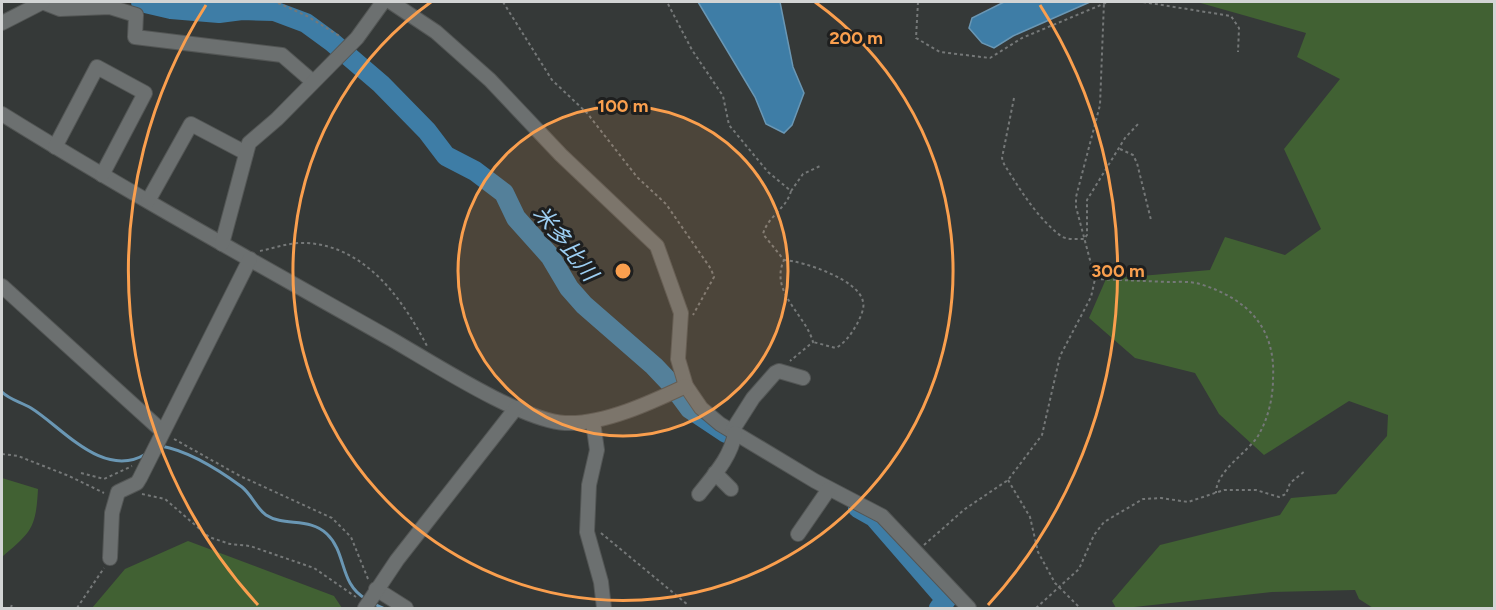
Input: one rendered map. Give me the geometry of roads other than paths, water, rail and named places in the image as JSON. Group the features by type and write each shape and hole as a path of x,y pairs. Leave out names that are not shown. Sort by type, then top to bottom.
{"street":[{"path":"222,244 249,143 277,119 350,44 383,2"},
{"path":"391,2 436,32 490,80 561,155 657,246 681,314 678,359 686,386 700,408 734,432 829,489 882,516 969,609"},
{"path":"2,22 40,3 60,9 110,7 136,15 135,37 282,55 312,81"},
{"path":"56,147 97,67 145,93 102,175"},
{"path":"2,114 222,244 429,361 540,419 565,423 593,422 653,401 686,386"},
{"path":"148,201 191,124 246,153"},
{"path":"110,558 118,492 137,483 250,259"},
{"path":"2,286 162,431"},
{"path":"699,494 733,445 734,432 753,398 779,371 803,378"},
{"path":"366,606 376,589 516,408"},
{"path":"593,422 597,450 589,485 587,521 601,582 604,609"},
{"path":"715,473 731,489"},
{"path":"798,534 829,489"},
{"path":"376,589 406,609"}],"water":[{"path":"698,2 780,2 793,67 804,93 792,125 784,133 766,124 755,97"},
{"path":"1004,2 1090,2 1013,36 994,48 982,43 969,28 972,18"}],"waterway":[{"name":"米多比川","path":"141,2 171,9 219,13 242,10 274,11 306,23 332,42 381,84 427,131 446,156 475,171 504,193 516,218 550,256 569,288 584,305 654,366 690,409 726,433"},
{"path":"2,392 31,408 84,448 99,456 114,460 130,460 146,454"},
{"path":"161,446 193,457 224,474 242,487 259,509 273,519 313,526 327,534 338,550 351,585 366,599"},
{"name":"米多比川","path":"858,508 874,517 946,600 939,608"},
{"path":"374,604 383,608"}]}
